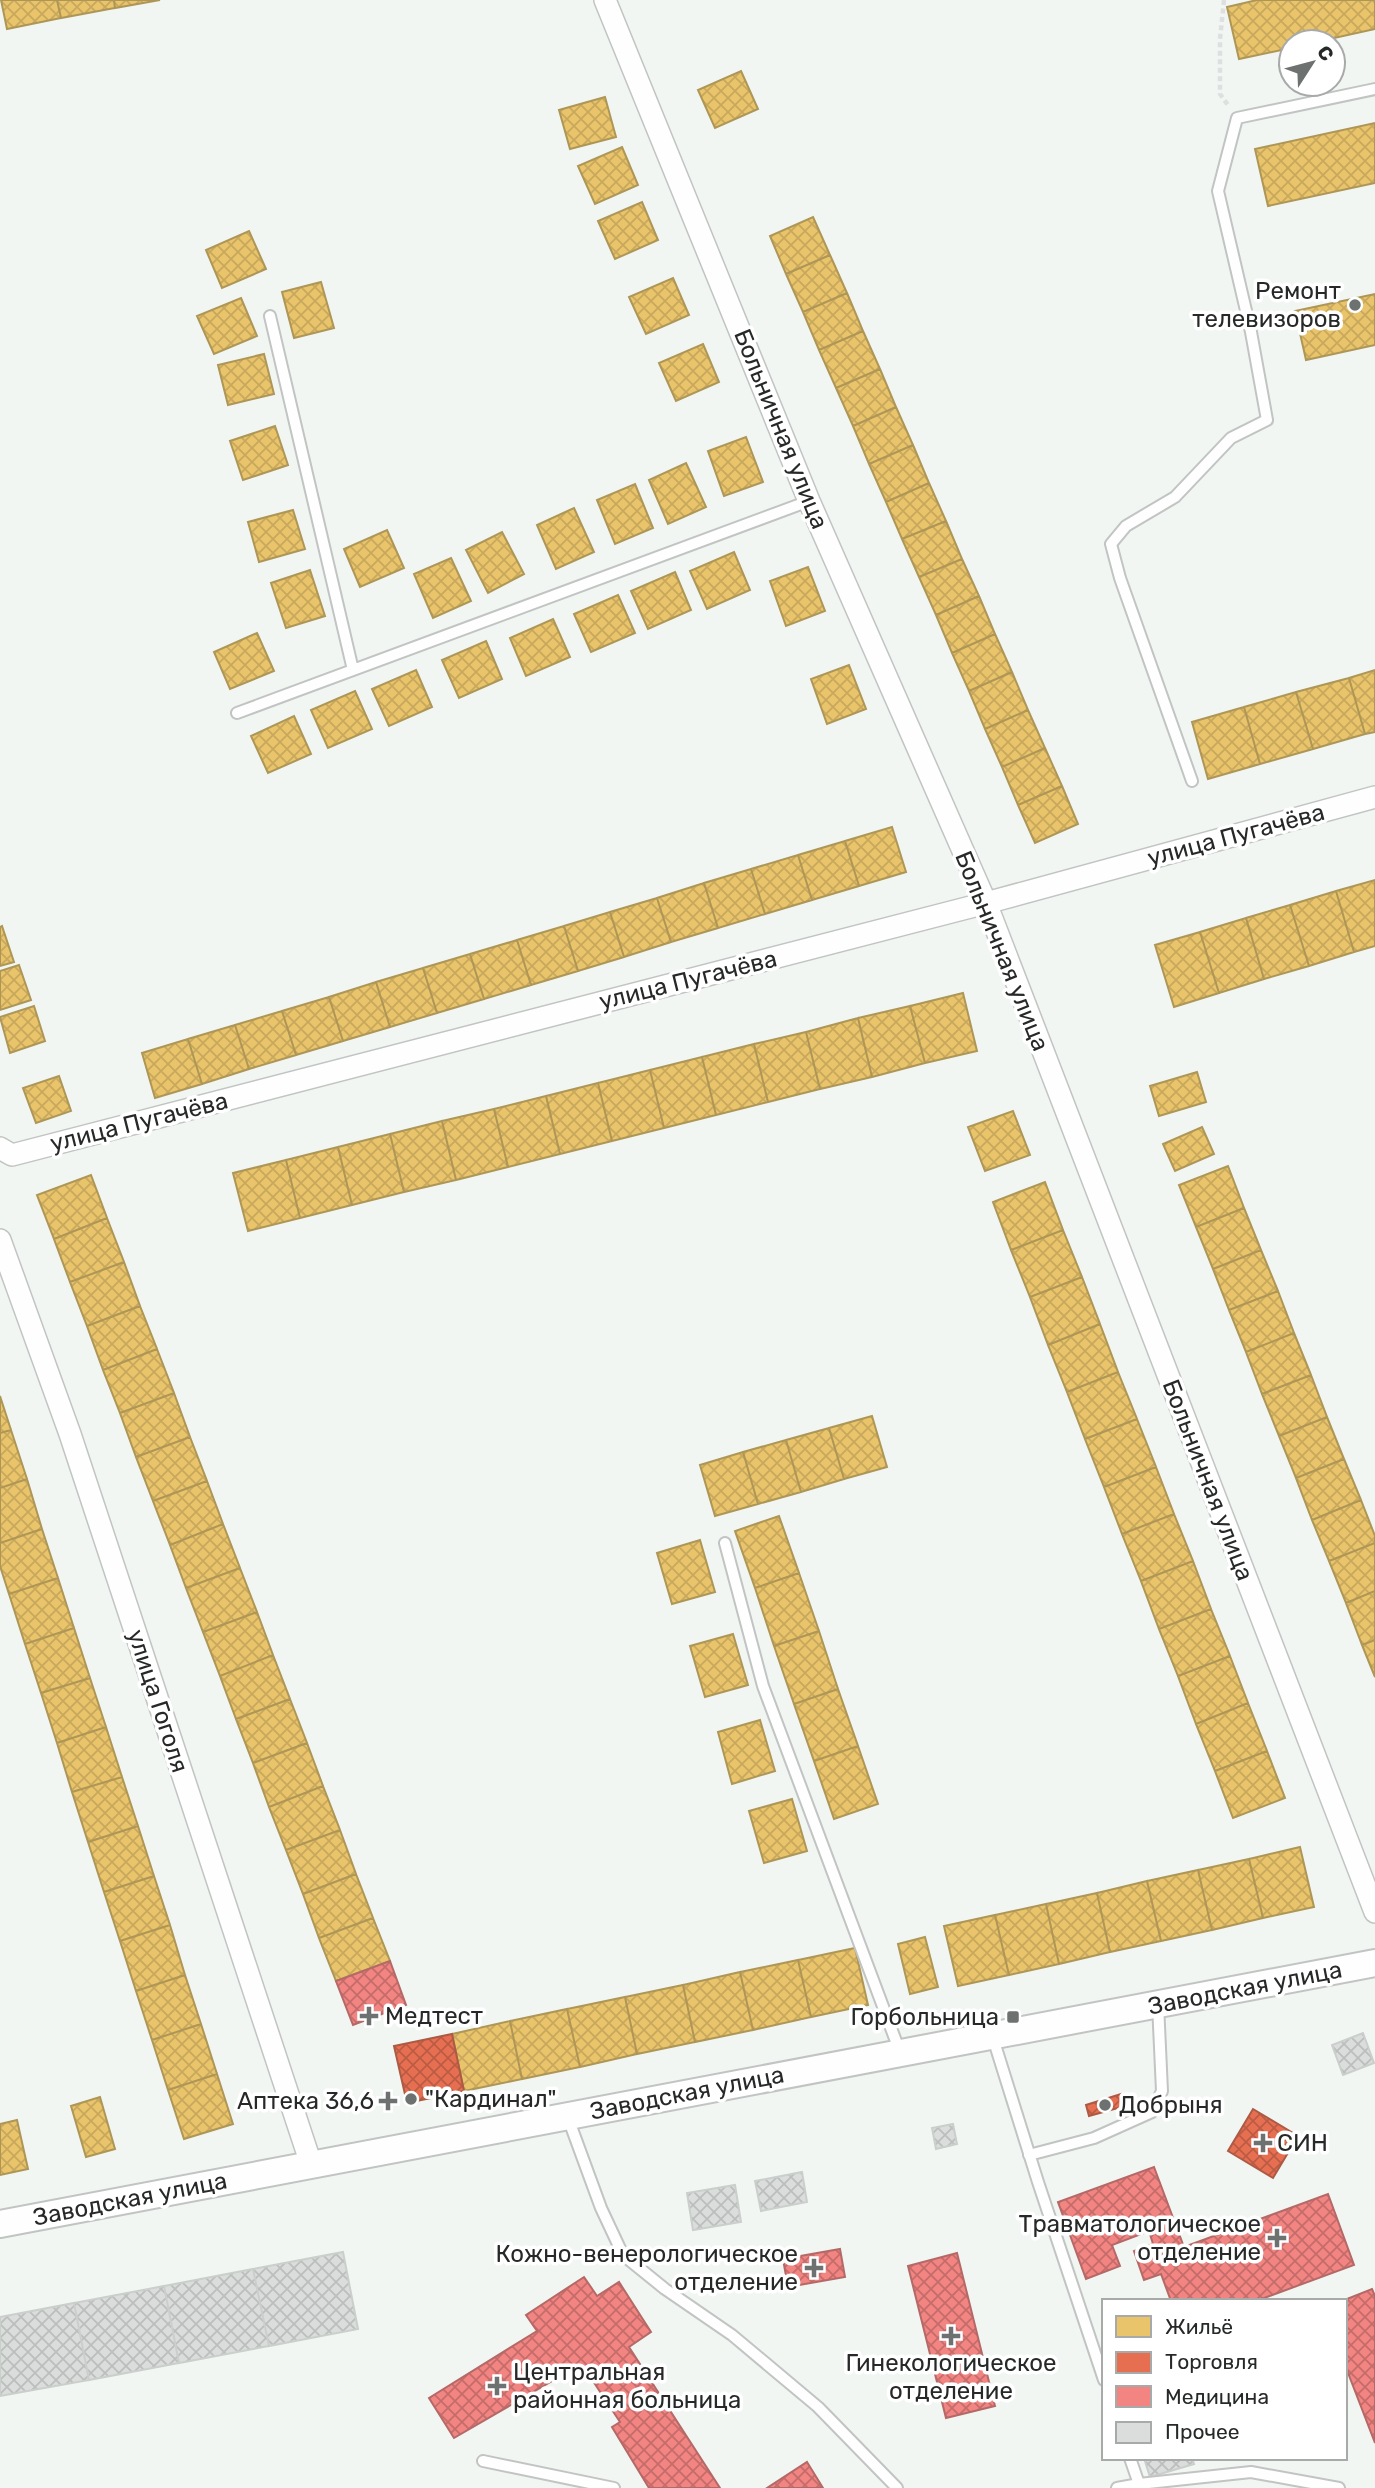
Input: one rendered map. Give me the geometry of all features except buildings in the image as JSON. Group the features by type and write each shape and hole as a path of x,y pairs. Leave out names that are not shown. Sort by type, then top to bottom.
{"street":[{"name":"Больничная улица","path":"605,0 809,501 986,904 1375,1912"},
{"name":"улица Пугачёва","path":"0,1149 12,1155 986,904 1375,797"},
{"name":"улица Гоголя","path":"0,1240 70,1434 311,2164"},
{"name":"Заводская улица","path":"0,2224 1375,1963"}],"lane":[{"path":"1192,781 1120,578 1111,544 1126,526 1175,497 1231,438 1267,420 1251,332 1218,191 1237,118 1375,89"},
{"path":"270,317 352,670"},
{"path":"237,713 809,501"},
{"path":"725,1543 763,1686 900,2052"},
{"path":"1029,2155 1094,2138 1152,2112 1163,2091 1158,2004"},
{"path":"992,2035 1102,2374"},
{"path":"567,2116 601,2208 623,2255 664,2289 732,2335 818,2407 897,2488"},
{"path":"1131,2460 1139,2484"},
{"path":"483,2461 614,2488"},
{"path":"1116,2488 1251,2472 1339,2488"}],"path":[{"path":"1224,0 1220,39 1220,94 1237,118"}],"place":[{"name":"Ремонт телевизоров","path":"1355,305"},
{"name":"Медтест","path":"369,2016"},
{"name":"Горбольница","path":"1013,2017"},
{"name":"\"Кардинал\"","path":"411,2099"},
{"name":"Аптека 36,6","path":"388,2101"},
{"name":"Добрыня","path":"1105,2105"},
{"name":"СИН","path":"1263,2143"},
{"name":"Травматологическое отделение","path":"1277,2238"},
{"name":"Кожно-венерологическое отделение","path":"814,2268"},
{"name":"Гинекологическое отделение","path":"951,2336"},
{"name":"Центральная районная больница","path":"497,2386"}]}
